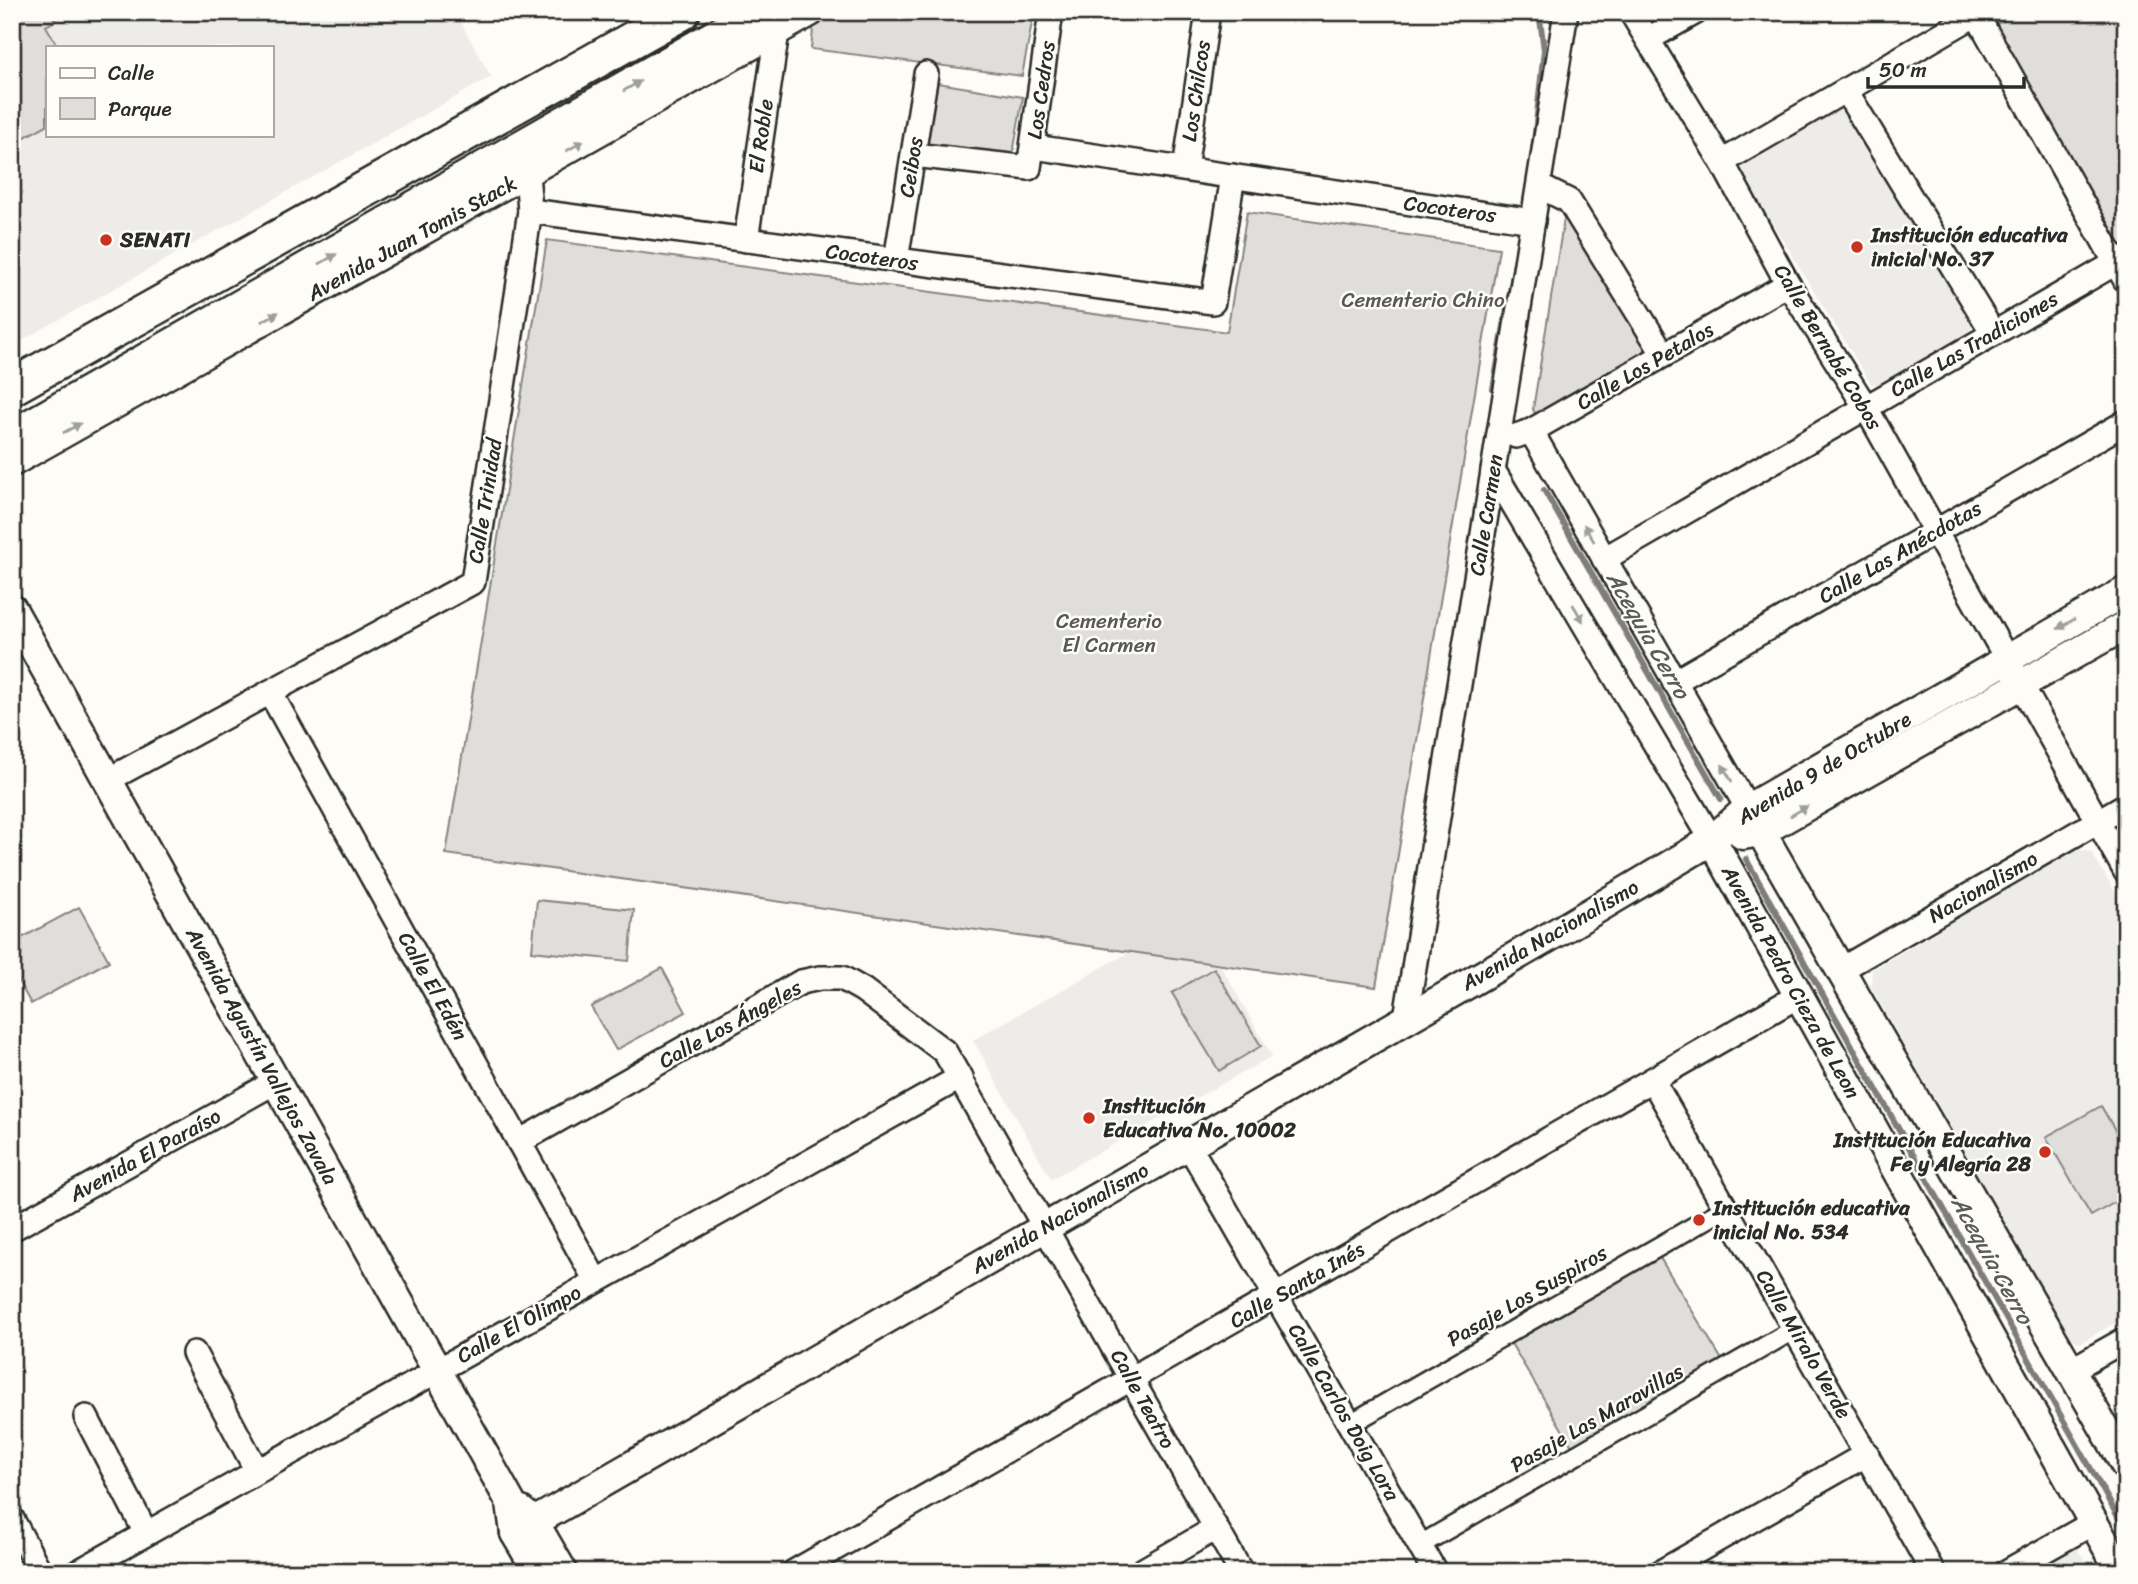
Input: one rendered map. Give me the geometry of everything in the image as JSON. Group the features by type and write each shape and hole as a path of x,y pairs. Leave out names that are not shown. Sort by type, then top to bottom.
{"main road":[{"path":"12,387 682,12"},
{"name":"Avenida Juan Tomis Stack","path":"12,438 769,22"}],"street":[{"path":"12,375 649,12"},
{"name":"Avenida Juan Tomis Stack","path":"12,462 527,173 769,22 810,12"},
{"name":"Los Cedros","path":"1031,158 1051,12"},
{"name":"Los Chilcos","path":"1185,169 1208,12"},
{"name":"Calle Carmen","path":"1406,1018 1566,12"},
{"name":"Calle Bernabé Cobos","path":"1630,12 1722,162 1788,284 1865,406 2126,872"},
{"path":"1648,39 1696,12"},
{"path":"1722,162 1977,13 2122,267"},
{"name":"El Roble","path":"746,240 769,22"},
{"name":"Ceibos","path":"896,260 926,74"},
{"path":"1846,91 1993,333"},
{"name":"Cocoteros","path":"913,155 1031,158 1185,169 1533,221"},
{"name":"Calle Trinidad","path":"106,781 473,582 530,211 527,173"},
{"name":"Cocoteros","path":"530,211 1213,302 1233,176"},
{"path":"1539,186 1569,201 1664,355"},
{"name":"Calle Las Tradiciones","path":"1604,559 1993,333 2122,267"},
{"name":"Calle Los Petalos","path":"1498,442 1531,431 1788,284"},
{"name":"Calle Las Anécdotas","path":"1674,682 2126,422"},
{"path":"1531,431 2126,1466"},
{"name":"Avenida Pedro Cieza de Leon","path":"1493,470 1712,840 2121,1572"},
{"name":"Avenida 9 de Octubre","path":"1754,821 2006,659 2126,591"},
{"name":"Avenida Agustín Vallejos Zavala","path":"12,609 510,1503 525,1527 563,1572"},
{"name":"Avenida 9 de Octubre","path":"1712,840 2021,684 2126,625"},
{"name":"Calle El Edén","path":"270,692 596,1281"},
{"name":"Nacionalismo","path":"1840,970 2126,805"},
{"name":"Avenida Nacionalismo","path":"525,1527 1712,840"},
{"name":"Calle Los Ángeles","path":"519,1142 801,982 820,978 842,978 863,990 945,1052 1045,1227"},
{"name":"Calle Santa Inés","path":"794,1572 1798,996"},
{"name":"Calle El Olimpo","path":"78,1572 961,1077"},
{"name":"Avenida El Paraíso","path":"12,1229 277,1081"},
{"name":"Calle Miralo Verde","path":"1653,1081 1933,1572"},
{"name":"Calle Carlos Doig Lora","path":"1188,1144 1434,1572"},
{"name":"Pasaje Los Suspiros","path":"1350,1424 1726,1208"},
{"name":"Calle Teatro","path":"1045,1227 1241,1572"},
{"name":"Pasaje Las Maravillas","path":"1419,1545 1795,1329"},
{"path":"2071,1370 2126,1339"},
{"path":"194,1353 257,1471"},
{"path":"86,1417 146,1534"},
{"path":"1661,1572 1867,1454"},
{"path":"12,1519 40,1572"},
{"path":"2006,1572 2092,1523"},
{"name":"Avenida Agustín Vallejos Zavala","path":"525,1527 538,1572"},
{"path":"1140,1572 1216,1528"}],"shaded area":[{"name":"SENATI","path":"12,12 455,12 491,77 12,346"},
{"name":"Institución educativa inicial No. 37","path":"1833,109 1846,110 1972,323 1971,333 1878,384 1871,384 1741,172 1746,158"},
{"name":"Institución Educativa Fe y Alegría 28","path":"2075,849 2091,852 2126,910 2126,1317 2080,1343 2069,1337 1871,987 1872,970"},
{"name":"Institución Educativa No. 10002","path":"1128,953 1221,966 1272,1056 1051,1179 973,1040"},
{"path":"2077,1548 2092,1572 2037,1572"}],"green space":[{"path":"12,12 51,12 55,21 46,26 57,46 46,46 46,126 12,144"},
{"path":"829,12 1034,12 1022,76 811,49 814,21"},
{"path":"2018,12 2118,12 2126,25 2126,242 2120,245 1995,25"},
{"path":"932,82 1023,97 1012,159 921,144"},
{"name":"Cementerio El Carmen","path":"1247,212 1499,248 1376,987 446,854 547,240 1227,332"},
{"path":"1565,212 1653,352 1536,416 1533,409"},
{"path":"537,900 634,910 629,961 532,951"},
{"path":"79,907 109,961 31,1004 12,970 12,943"},
{"path":"662,968 686,1012 616,1050 591,1007"},
{"path":"1214,968 1261,1046 1219,1071 1172,993"},
{"path":"2101,1106 2126,1149 2126,1196 2091,1216 2046,1137"},
{"path":"1657,1253 1722,1360 1573,1448 1509,1340"}],"waterway":[{"name":"Acequia Cerro","path":"1533,151 1544,50 1540,19"},
{"name":"Acequia Cerro","path":"1493,389 1516,257"},
{"name":"Acequia Cerro","path":"1544,490 1721,799"},
{"name":"Acequia Cerro","path":"1746,859 2126,1531"}],"place":[{"name":"SENATI","path":"106,240"},
{"name":"Institución educativa inicial No. 37","path":"1857,247"},
{"name":"Institución Educativa No. 10002","path":"1089,1118"},
{"name":"Institución Educativa Fe y Alegría 28","path":"2045,1152"},
{"name":"Institución educativa inicial No. 534","path":"1699,1220"}],"park label":[{"name":"Cementerio Chino","path":"1423,300"}]}
